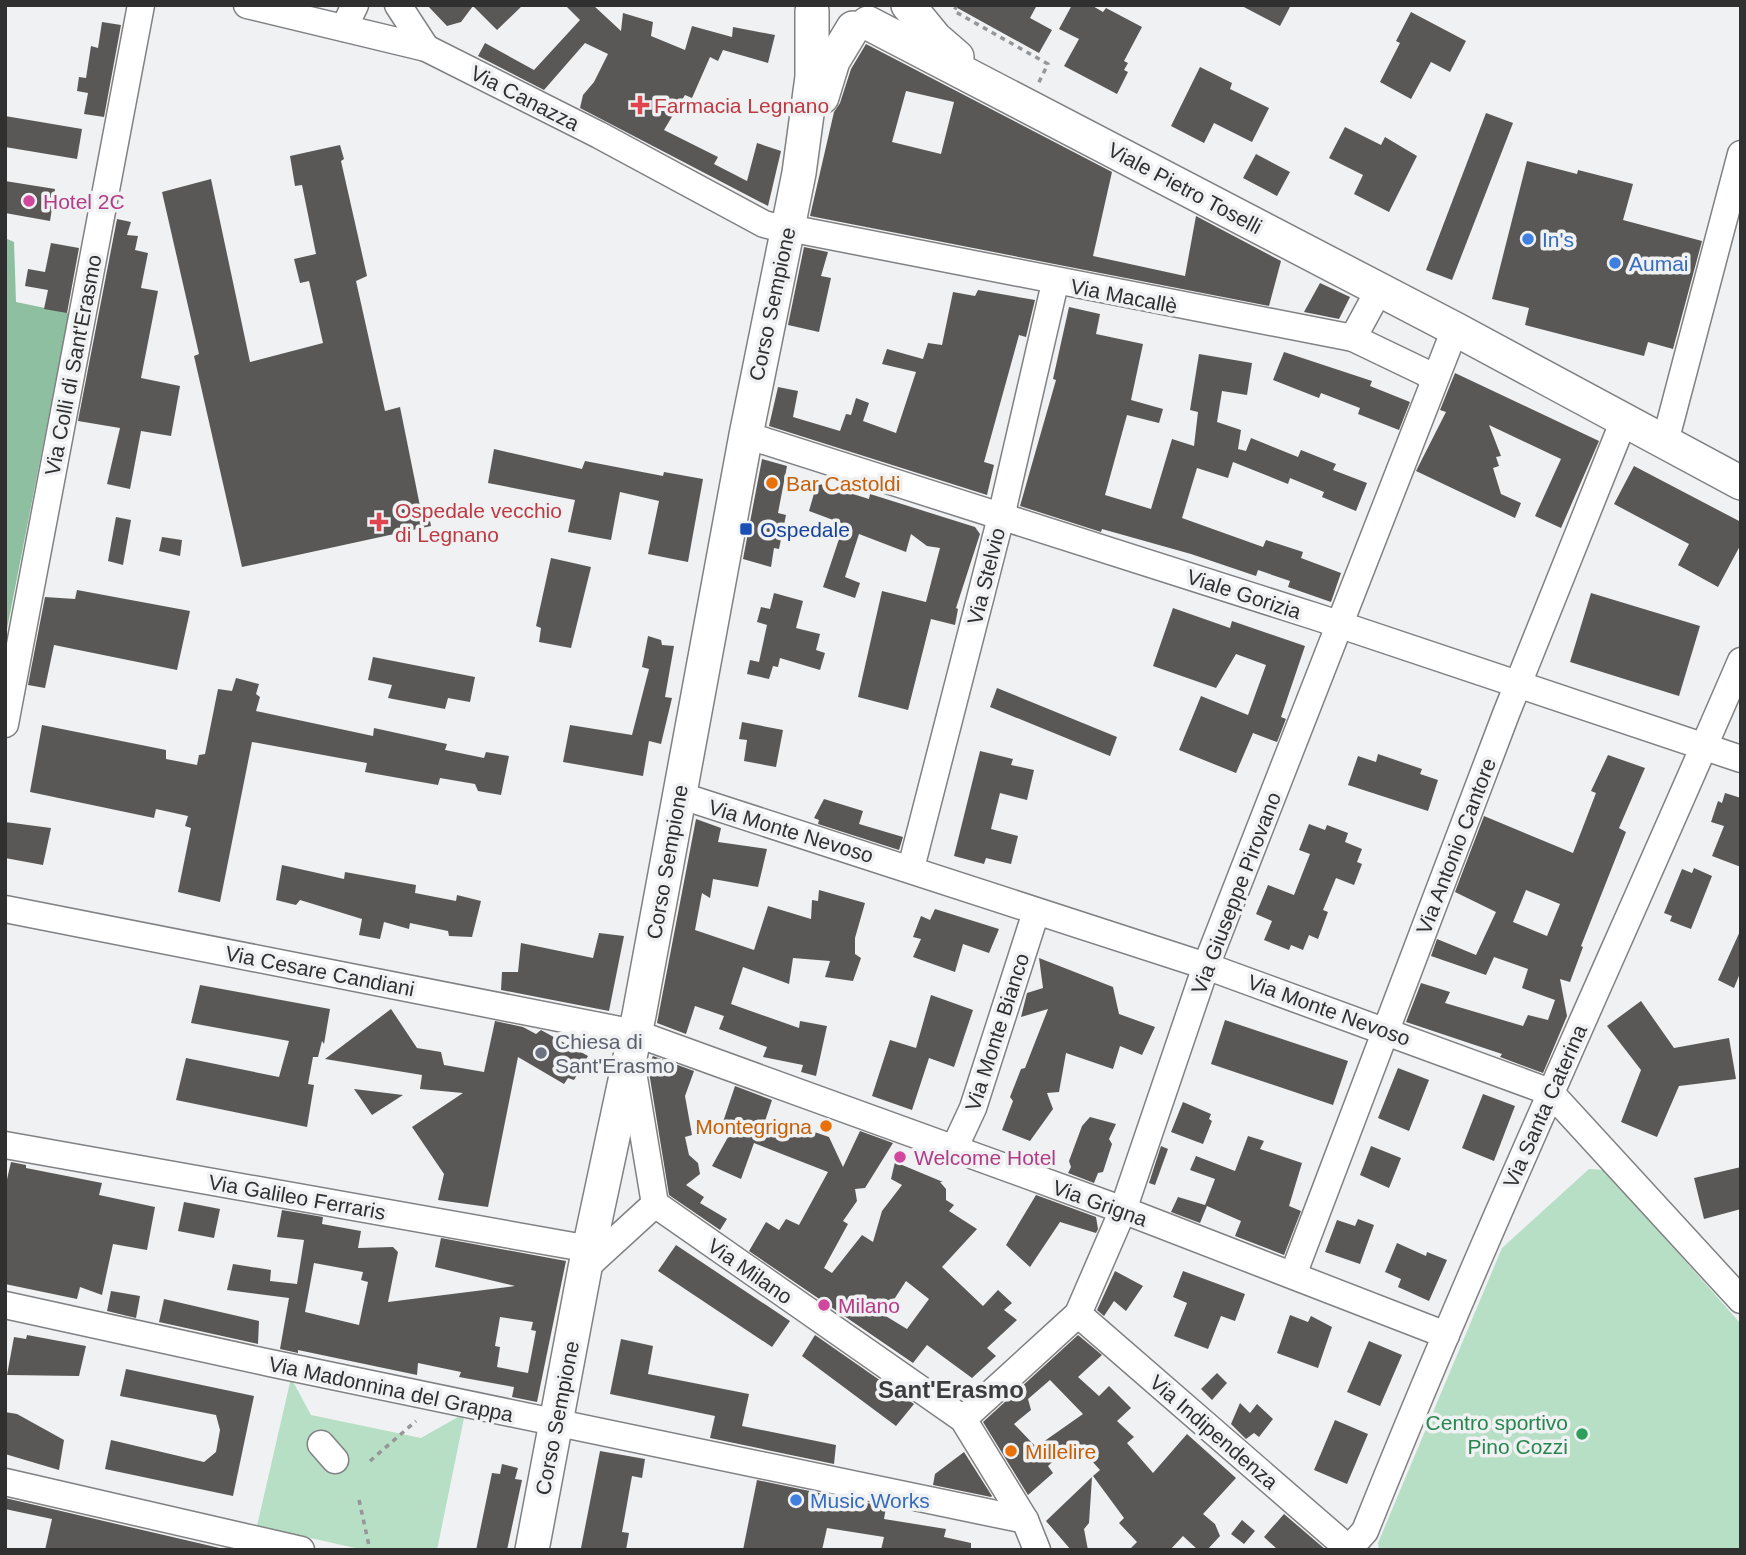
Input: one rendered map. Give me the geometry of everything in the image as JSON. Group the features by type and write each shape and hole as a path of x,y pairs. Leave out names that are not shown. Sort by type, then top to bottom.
{"main road":[{"name":"Viale Pietro Toselli","path":"908,5 935,38 991,85"},
{"name":"Viale Pietro Toselli","path":"809,8 823,21 869,19 1741,483"},
{"name":"Corso Sempione","path":"532,1550 587,1259 633,1044 746,435 796,231 799,173 812,77 809,8"},
{"name":"Corso Sempione","path":"799,173 833,61 869,19"}],"street":[{"name":"Via Colli di Sant'Erasmo","path":"5,724 141,5"},
{"name":"Via Canazza","path":"247,5 349,17 426,48 599,135 764,224 796,231"},
{"path":"398,5 426,48"},
{"path":"1665,442 1741,154"},
{"name":"Via Macallè","path":"796,231 1055,283 1353,338 1428,374 1433,383"},
{"name":"Via Stelvio","path":"911,868 1001,517 1055,283"},
{"path":"1353,338 1379,290"},
{"name":"Via Giuseppe Pirovano","path":"963,1419 1078,1314 1123,1210 1206,966 1455,329"},
{"name":"Via Antonio Cantore","path":"1293,1275 1518,684 1624,420"},
{"name":"Viale Gorizia","path":"746,435 1341,626 1741,759"},
{"name":"Via Santa Caterina","path":"1349,1549 1365,1531 1550,1092 1741,661"},
{"name":"Via Monte Nevoso","path":"679,795 911,868 1036,912 1206,966 1550,1092 1741,1300"},
{"name":"Via Cesare Candiani","path":"5,909 633,1044"},
{"name":"Via Monte Bianco","path":"953,1151 973,1108 1036,912"},
{"path":"587,1259 654,1204 633,1044"},
{"name":"Via Grigna","path":"633,1044 1123,1210 1446,1335"},
{"name":"Via Galileo Ferraris","path":"5,1145 587,1259"},
{"name":"Via Milano","path":"654,1204 963,1419 1025,1520 1037,1550"},
{"name":"Via Madonnina del Grappa","path":"5,1304 556,1424 1025,1520"},
{"name":"Via Indipendenza","path":"1078,1314 1349,1549"},
{"path":"5,1482 301,1550"}],"path":[{"path":"957,5 954,11 1048,64 1027,104"},
{"path":"370,1461 416,1421"},
{"path":"359,1500 370,1550"}],"green space":[{"path":"5,238 14,242 16,302 69,313 5,639"},
{"name":"Centro sportivo Pino Cozzi","path":"1589,1169 1605,1170 1741,1324 1741,1550 1379,1550 1378,1543 1502,1248"},
{"path":"291,1378 311,1415 421,1438 465,1413 437,1550 364,1550 257,1526"}],"building":[{"path":"427,5 523,5 497,30 473,6 461,22 447,26"},
{"path":"565,5 593,5 621,31 623,13 653,22 651,36 685,50 692,26 732,37 733,27 775,35 768,63 723,50 718,61 710,57 692,98 685,95 664,130 718,157 714,164 747,181 757,143 781,151 768,206 580,108 583,95 594,82 608,54 585,43 544,90 478,56 485,43 534,70 580,20"},
{"path":"952,5 1037,5 1030,18 1052,30 1039,53"},
{"path":"1072,5 1091,5 1103,12 1106,8 1142,27 1124,61 1128,63 1124,70 1128,72 1117,94 1064,66 1079,39 1059,29"},
{"path":"1240,5 1291,5 1280,26"},
{"path":"1411,12 1466,41 1450,72 1431,62 1411,99 1380,82 1400,43 1396,41"},
{"path":"102,22 121,25 104,117 84,114 88,93 77,91 79,77 86,78 91,46 98,48"},
{"path":"866,44 1112,172 1093,256 1185,276 1196,216 1281,261 1269,306 810,216 834,112 840,103 851,69","holes":["906,91 954,102 941,154 892,142"]},
{"path":"1200,67 1232,83 1230,89 1269,108 1252,142 1214,123 1204,143 1171,126"},
{"path":"1486,113 1513,123 1452,280 1426,270"},
{"path":"5,116 82,129 77,159 5,147"},
{"path":"1345,127 1381,145 1385,137 1417,156 1389,212 1354,194 1363,175 1329,158"},
{"path":"340,145 344,159 341,161 367,276 356,281 385,411 400,407 421,511 428,510 431,526 242,567 194,356 199,354 162,192 211,179 250,362 323,343 309,281 300,283 294,259 316,254 302,185 295,186 290,156"},
{"path":"1256,154 1290,172 1277,196 1243,178"},
{"path":"1527,161 1577,174 1578,170 1633,184 1623,220 1702,241 1673,349 1648,342 1644,356 1525,325 1529,308 1492,299"},
{"name":"Hotel 2C","path":"5,181 55,189 50,221 5,213"},
{"path":"117,219 131,222 127,235 138,236 135,250 148,253 141,288 158,291 141,378 180,386 171,436 141,431 130,489 107,484 120,428 78,421"},
{"path":"51,243 79,248 67,313 44,309 48,290 25,286 28,269 45,272"},
{"path":"804,247 828,252 821,276 831,278 819,332 788,325"},
{"path":"1320,283 1350,297 1339,319 1304,312"},
{"path":"978,290 1035,300 1026,337 1019,335 984,462 994,465 987,495 769,426 778,387 798,391 793,417 840,431 846,414 851,415 856,398 869,403 863,421 896,433 916,372 882,364 887,349 923,359 928,343 942,345 953,292 975,296"},
{"path":"1069,307 1100,314 1096,334 1143,344 1131,400 1163,409 1159,423 1127,415 1105,495 1151,509 1172,439 1194,446 1198,412 1190,410 1199,354 1252,363 1247,395 1222,391 1217,422 1241,430 1238,449 1246,451 1251,438 1298,457 1301,450 1336,464 1333,470 1367,483 1356,511 1322,497 1324,492 1290,478 1288,484 1233,462 1228,478 1197,468 1182,518 1263,547 1266,540 1303,552 1301,558 1341,573 1331,602 1288,587 1290,581 1258,570 1256,576 1191,554 1102,529 1101,532 1020,506 1056,380 1053,379"},
{"path":"1284,352 1372,381 1370,386 1410,402 1399,430 1358,414 1360,408 1321,393 1319,398 1273,380"},
{"path":"1455,373 1599,441 1561,528 1535,516 1561,459 1489,425 1501,456 1496,457 1499,466 1493,468 1501,494 1521,503 1515,518 1416,471 1446,412 1440,410"},
{"path":"494,449 582,469 585,461 663,476 664,472 703,479 688,562 648,554 659,501 620,492 611,540 568,532 575,500 488,483"},
{"path":"762,459 787,466 778,513 786,515 779,549 774,548 771,567 743,559"},
{"path":"1634,466 1741,522 1741,544 1718,587 1678,565 1689,544 1614,504"},
{"path":"817,483 869,499 870,494 975,527 980,534 956,608 955,625 931,619 908,710 858,697 882,591 926,602 940,548 927,546 911,534 906,552 859,534 845,577 860,583 855,598 823,587 844,524 809,511"},
{"path":"116,517 131,520 123,565 108,561"},
{"path":"162,537 182,540 180,556 159,551"},
{"path":"551,558 591,567 571,648 539,642 541,628 536,626"},
{"path":"77,590 190,611 177,670 54,645 45,688 28,685 45,597 75,599"},
{"path":"774,593 803,601 796,628 820,634 816,650 825,653 820,670 780,658 778,667 773,666 769,679 747,674 750,660 759,662 767,625 757,622 761,607 770,609"},
{"path":"1591,593 1700,626 1679,696 1570,662"},
{"path":"1173,608 1230,628 1232,621 1305,646 1281,717 1286,719 1277,742 1253,733 1236,773 1179,750 1201,696 1248,715 1266,665 1236,654 1216,688 1153,666"},
{"path":"648,636 661,640 662,645 674,646 665,697 672,698 661,744 649,741 643,776 563,762 570,725 632,735 649,669 642,667"},
{"path":"373,657 475,677 470,702 448,698 445,709 388,698 392,685 368,680"},
{"path":"236,678 259,684 256,694 260,697 256,711 373,736 374,728 447,744 445,750 484,758 486,752 509,756 501,795 478,791 475,784 440,778 438,785 365,772 367,763 252,742 220,902 178,892 191,828 185,826 188,816 156,809 154,818 30,792 42,725 166,750 166,759 197,765 199,755 205,754 218,689 232,691"},
{"path":"997,688 1117,737 1110,756 990,707"},
{"path":"742,722 783,730 776,767 744,761 747,740 739,739"},
{"path":"980,751 1013,759 1011,765 1034,770 1027,800 1000,793 991,829 1018,836 1011,864 986,858 984,864 954,856"},
{"path":"1378,754 1422,769 1420,774 1438,780 1428,811 1348,785 1358,756 1376,762"},
{"path":"1608,755 1645,768 1619,828 1626,832 1581,946 1583,947 1570,982 1560,979 1567,1016 1543,1073 1500,1057 1502,1054 1406,1022 1421,983 1450,992 1445,1003 1523,1026 1528,1015 1548,1020 1555,1000 1522,988 1528,969 1494,957 1486,975 1431,956 1437,939 1476,955 1496,912 1455,892 1484,816 1573,853 1596,793 1591,791","holes":["1526,890 1560,904 1547,936 1513,922"]},
{"path":"1725,793 1741,798 1741,867 1712,856 1724,826 1711,822 1718,801 1722,803"},
{"path":"824,799 863,811 859,824 903,837 899,850 818,824 819,820 814,818"},
{"path":"696,819 721,828 718,842 767,849 758,887 713,879 710,898 702,893 695,930 754,950 768,906 811,919 812,900 818,901 819,890 865,903 855,938 855,954 861,958 853,981 825,977 830,961 793,958 789,984 743,967 731,1004 799,1028 800,1021 827,1026 816,1076 801,1072 803,1065 763,1057 767,1047 719,1029 724,1016 695,1006 686,1034 657,1023"},
{"path":"5,822 51,828 43,865 5,858"},
{"path":"1309,824 1325,830 1327,825 1348,833 1345,842 1362,849 1357,862 1362,864 1354,885 1336,878 1323,910 1328,912 1318,939 1309,935 1303,950 1291,945 1289,950 1264,940 1272,921 1256,914 1268,885 1294,895 1310,854 1299,850"},
{"path":"282,865 344,879 345,872 416,885 415,893 456,901 457,895 481,901 472,937 449,936 448,931 410,923 409,929 384,922 380,939 359,935 362,919 300,900 296,905 276,900"},
{"path":"1694,868 1712,876 1691,929 1670,921 1672,916 1664,913 1682,869 1692,873"},
{"path":"935,909 999,929 989,953 963,944 955,972 913,957 921,939 913,937 921,916 930,920"},
{"path":"1741,929 1741,971 1734,988 1718,980"},
{"path":"599,933 624,936 609,1011 501,990 502,972 518,972 521,943 593,958"},
{"path":"1039,958 1113,987 1119,1014 1155,1027 1142,1055 1120,1046 1113,1069 1066,1053 1059,1092 1047,1093 1053,1109 1030,1141 1002,1130 1013,1101 1010,1097 1021,1069 1025,1068 1048,1009 1021,1017 1027,993 1043,988"},
{"path":"200,985 330,1009 324,1044 322,1041 318,1057 313,1057 308,1084 314,1085 307,1127 176,1100 186,1058 279,1077 289,1041 191,1023"},
{"path":"931,995 973,1010 954,1067 929,1058 912,1110 872,1096 890,1040 916,1048"},
{"path":"1641,1001 1674,1048 1729,1038 1736,1079 1679,1086 1657,1137 1621,1122 1641,1070 1607,1026"},
{"path":"391,1009 417,1048 441,1052 444,1065 484,1072 495,1021 523,1027 536,1034 541,1030 588,1056 574,1080 568,1078 564,1084 518,1057 488,1207 438,1200 444,1174 412,1127 463,1093 420,1089 422,1075 325,1059"},
{"path":"1225,1020 1348,1061 1333,1105 1211,1064"},
{"path":"653,1056 694,1071 685,1096 692,1135 685,1137 689,1155 698,1163 700,1174 686,1185 704,1197 700,1203 727,1219 720,1230 669,1195 648,1066"},
{"path":"1398,1068 1429,1080 1409,1131 1378,1118"},
{"path":"735,1086 772,1100 761,1133 791,1124 829,1137 843,1167 860,1131 893,1143 865,1188 855,1189 857,1201 843,1221 848,1224 824,1268 832,1273 862,1235 873,1242 882,1211 902,1185 891,1179 895,1162 943,1182 940,1182 946,1189 946,1200 954,1205 949,1211 977,1229 942,1267 983,1306 998,1290 1012,1303 1004,1310 1017,1320 987,1348 996,1356 972,1378 927,1345 913,1363 749,1251 766,1222 779,1230 786,1219 799,1225 828,1172 754,1143 741,1179 712,1166 733,1128 722,1125","holes":["906,1281 929,1299 907,1329 884,1315"]},
{"path":"354,1089 403,1095 372,1115"},
{"path":"1483,1094 1515,1106 1494,1161 1462,1148"},
{"path":"1183,1102 1211,1114 1209,1119 1212,1121 1203,1144 1171,1132"},
{"path":"1090,1117 1116,1124 1109,1139 1112,1144 1103,1172 1098,1173 1094,1183 1068,1173 1071,1167 1069,1161 1082,1126"},
{"path":"1248,1136 1264,1141 1260,1149 1302,1163 1289,1206 1301,1211 1284,1255 1235,1236 1241,1221 1207,1206 1200,1223 1171,1212 1178,1197 1205,1205 1215,1179 1190,1170 1196,1156 1235,1171"},
{"path":"1161,1146 1168,1149 1155,1185 1149,1183"},
{"path":"1371,1146 1401,1158 1389,1188 1360,1175"},
{"path":"11,1162 26,1165 26,1168 102,1183 99,1195 155,1207 147,1250 113,1244 102,1295 80,1287 77,1299 5,1284 5,1188"},
{"path":"1741,1167 1741,1209 1704,1219 1694,1178"},
{"path":"1036,1195 1096,1217 1098,1229 1096,1233 1060,1222 1030,1267 1006,1245"},
{"path":"184,1202 220,1209 214,1238 178,1231"},
{"path":"282,1210 323,1217 322,1224 361,1231 358,1248 393,1247 398,1252 388,1302 515,1286 435,1267 441,1238 566,1261 537,1402 512,1397 514,1387 459,1377 461,1372 418,1363 417,1375 298,1350 298,1353 280,1349 289,1298 227,1290 233,1264 271,1270 270,1281 297,1284 304,1240 277,1237","holes":["314,1263 363,1272 361,1280 368,1282 359,1325 305,1312","500,1317 533,1322 531,1330 536,1331 528,1373 497,1367 500,1347 495,1346"]},
{"path":"1358,1219 1374,1225 1360,1264 1325,1252 1337,1220 1355,1226"},
{"path":"1397,1243 1426,1256 1427,1252 1447,1260 1429,1301 1398,1287 1401,1279 1385,1272"},
{"path":"676,1245 790,1321 772,1347 658,1271"},
{"path":"1115,1271 1143,1286 1126,1311 1114,1301 1104,1316 1097,1310"},
{"path":"1183,1271 1245,1294 1235,1321 1221,1316 1208,1349 1174,1336 1187,1303 1173,1297"},
{"path":"111,1291 140,1296 136,1318 107,1311"},
{"path":"164,1299 259,1321 258,1344 159,1322"},
{"path":"1290,1315 1308,1322 1311,1316 1332,1327 1318,1368 1277,1353"},
{"path":"27,1335 86,1346 79,1376 7,1375 14,1337 26,1339"},
{"path":"815,1335 914,1404 896,1426 802,1356"},
{"path":"1078,1335 1102,1355 1078,1377 1099,1396 1109,1386 1131,1408 1117,1421 1134,1437 1127,1443 1153,1473 1187,1434 1236,1478 1203,1514 1215,1524 1220,1536 1207,1550 1198,1550 1183,1536 1170,1550 1129,1550 1137,1542 1119,1523 1124,1518 1093,1476 1100,1470 1074,1441 1048,1466 1053,1473 1028,1495 983,1422","holes":["1050,1380 1083,1414 1036,1447 1014,1424 1031,1410 1028,1399"]},
{"path":"621,1339 653,1346 648,1374 749,1394 742,1426 836,1445 834,1464 710,1438 715,1416 610,1394"},
{"path":"1369,1341 1402,1355 1380,1406 1347,1392"},
{"path":"126,1369 254,1396 233,1496 105,1469 111,1440 204,1462 216,1452 220,1430 216,1415 120,1396"},
{"path":"1217,1373 1227,1383 1212,1400 1201,1389"},
{"path":"1240,1403 1250,1413 1257,1404 1273,1419 1259,1437 1254,1433 1246,1439 1231,1424"},
{"path":"5,1412 17,1414 64,1440 59,1470 5,1454"},
{"path":"1335,1420 1368,1434 1347,1484 1314,1470"},
{"path":"600,1451 645,1459 642,1478 632,1476 622,1532 629,1533 626,1550 581,1548"},
{"path":"964,1452 991,1497 933,1485 935,1474"},
{"path":"502,1464 518,1468 515,1479 522,1480 507,1550 476,1550 492,1473 500,1474"},
{"path":"1092,1477 1089,1523 1084,1529 1088,1550 1071,1550 1046,1521"},
{"path":"757,1480 886,1507 884,1519 946,1529 944,1537 971,1543 971,1550 881,1550 884,1537 827,1528 822,1550 743,1550"},
{"path":"5,1498 224,1550 45,1550 52,1519 5,1509"},
{"path":"1284,1514 1326,1550 1278,1550 1264,1537"},
{"path":"1242,1520 1255,1531 1244,1544 1231,1534"}],"place":[{"name":"Farmacia Legnano","path":"640,105"},
{"name":"Hotel 2C","path":"29,201"},
{"name":"In's","path":"1528,239"},
{"name":"Aumai","path":"1615,263"},
{"name":"Bar Castoldi","path":"772,483"},
{"name":"Ospedale vecchio di Legnano","path":"379,522"},
{"name":"Ospedale","path":"746,529"},
{"name":"Chiesa di Sant'Erasmo","path":"541,1053"},
{"name":"Montegrigna","path":"826,1126"},
{"name":"Welcome Hotel","path":"900,1157"},
{"name":"Milano","path":"824,1305"},
{"name":"Centro sportivo Pino Cozzi","path":"1582,1434"},
{"name":"Millelire","path":"1011,1451"},
{"name":"Music Works","path":"796,1500"}],"district":[{"name":"Sant'Erasmo","path":"951,1389"}]}
